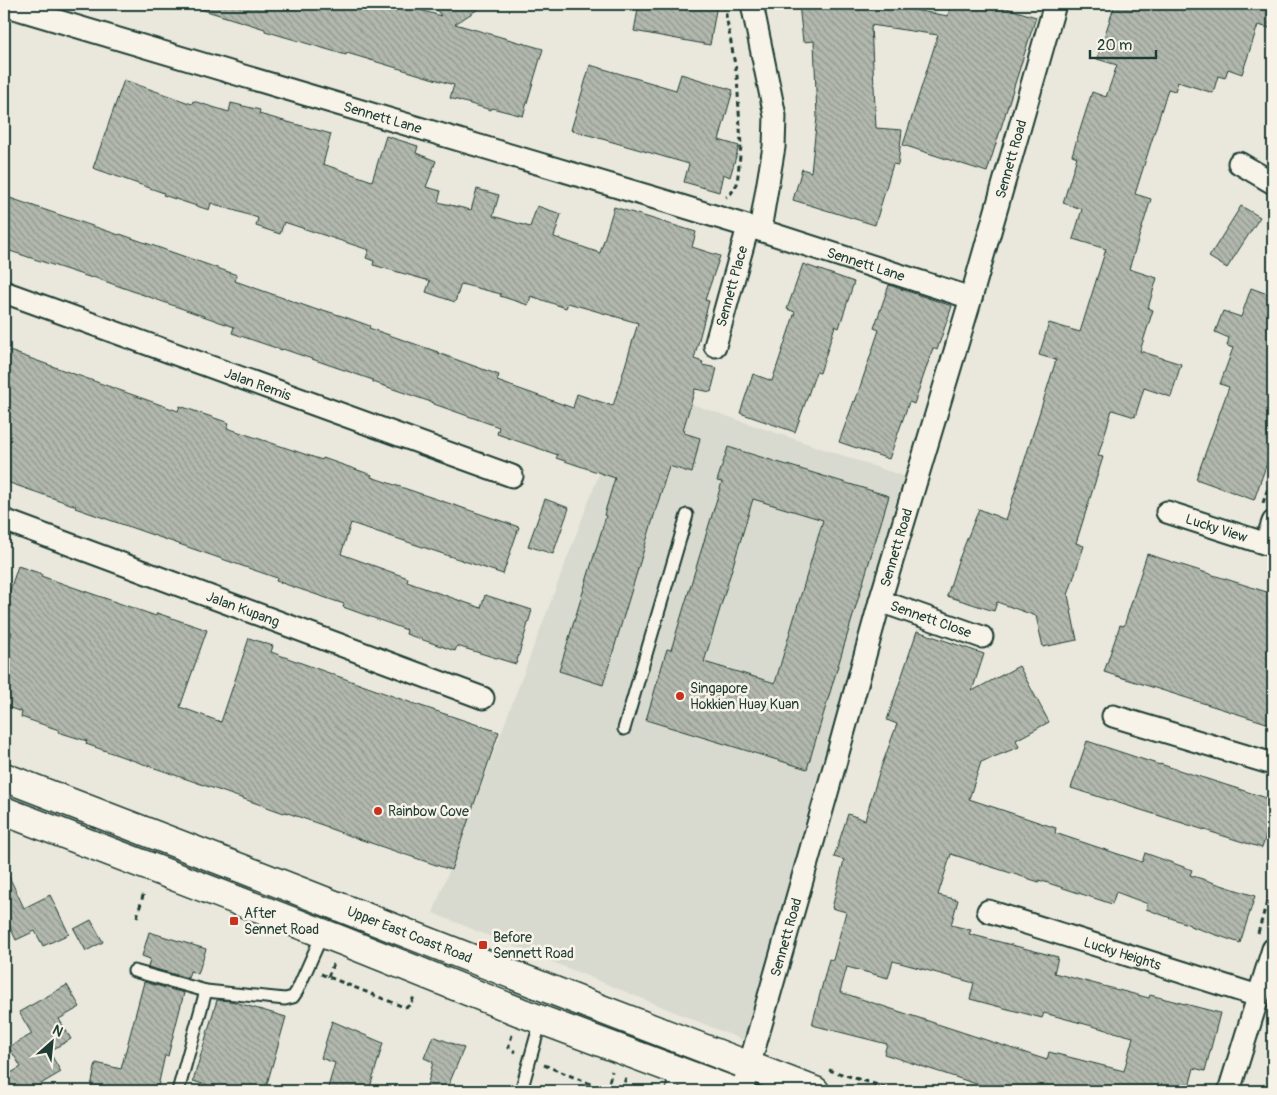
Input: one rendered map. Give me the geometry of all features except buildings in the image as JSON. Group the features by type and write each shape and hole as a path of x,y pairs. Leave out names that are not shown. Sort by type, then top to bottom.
{"main road":[{"name":"Upper East Coast Road","path":"4,777 243,869 745,1079 819,1080"},
{"path":"4,811 424,972 541,1020 674,1081 732,1091"}],"street":[{"path":"752,4 776,116 774,147 754,228"},
{"name":"Sennett Road","path":"745,1079 880,601 972,298 1055,4"},
{"name":"Sennett Lane","path":"4,5 665,201 972,298"},
{"path":"1239,163 1273,183"},
{"name":"Sennett Place","path":"714,346 754,228"},
{"name":"Jalan Remis","path":"4,292 512,476"},
{"name":"Lucky View","path":"1167,512 1270,544 1267,516"},
{"name":"Jalan Kupang","path":"4,520 482,698"},
{"name":"Sennett Close","path":"880,601 982,637"},
{"path":"1114,716 1273,764"},
{"name":"Lucky Heights","path":"988,911 1258,996"},
{"path":"1229,1091 1273,949"}],"lane":[{"path":"624,729 687,515"},
{"path":"134,970 206,990 285,999 293,997 298,991 323,933"},
{"path":"178,1091 206,990"},
{"path":"521,1091 541,1020"}],"path":[{"path":"724,4 737,76 741,146 737,184 730,195"},
{"path":"1267,516 1273,473"},
{"path":"307,969 404,1007 410,1006 424,972"},
{"path":"819,1080 896,1091"}],"shaded area":[{"name":"Singapore Hokkien Huay Kuan","path":"633,384 909,478 743,1040 433,913"}],"place":[{"name":"Singapore Hokkien Huay Kuan","path":"680,696"},
{"name":"Rainbow Cove","path":"378,811"},
{"name":"After Sennet Road","path":"234,921"},
{"name":"Before Sennett Road","path":"483,945"}]}
